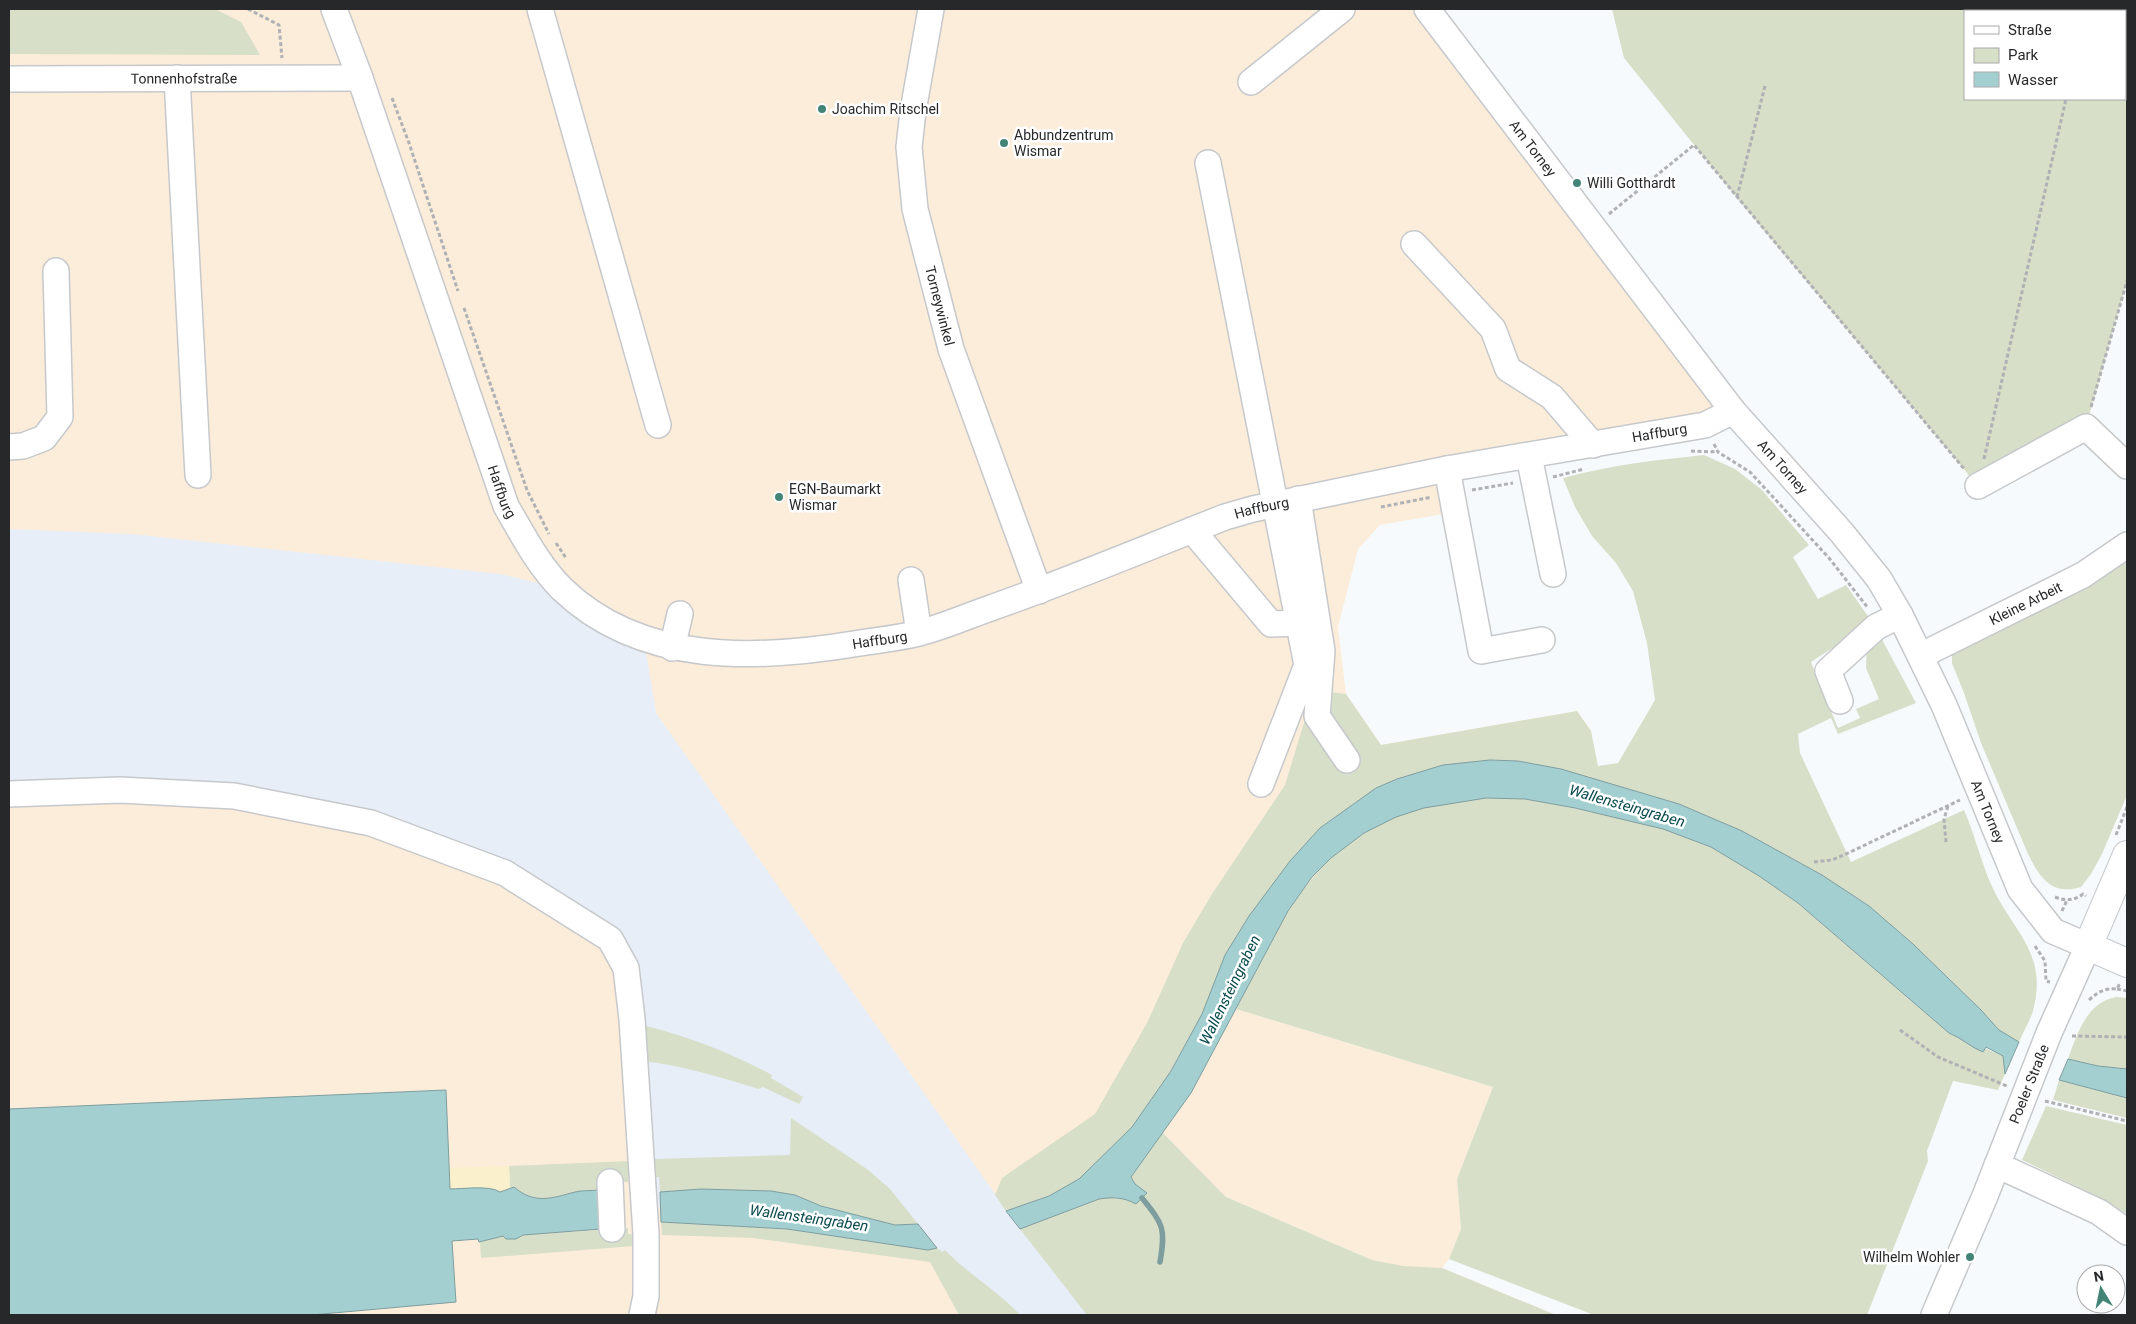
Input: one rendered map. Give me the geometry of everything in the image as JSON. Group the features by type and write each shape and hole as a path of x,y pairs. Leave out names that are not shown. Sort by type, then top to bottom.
{"main road":[{"name":"Poeler Straße","path":"2088,946 2127,855"},
{"path":"2088,946 2125,969"}],"street":[{"name":"Haffburg","path":"334,9 360,78 510,513 532,552 563,589 592,612 630,634 672,648 715,654 817,650 919,633 1040,591 1225,517 1286,501 1447,469 1531,467 1590,456 1705,425 1734,411"},
{"path":"540,9 658,425"},
{"name":"Torneywinkel","path":"932,9 913,111 909,147 916,209 951,349 1040,591"},
{"path":"1251,82 1342,9"},
{"name":"Am Torney","path":"1427,9 1734,411 1842,533 1879,578 1900,615 1944,705 2020,889 2053,930 2088,946"},
{"path":"177,78 198,475"},
{"name":"Tonnenhofstraße","path":"9,79 360,78"},
{"path":"1208,163 1322,651 1317,716 1348,760"},
{"path":"1414,244 1493,328 1508,369 1552,397 1590,456"},
{"path":"9,447 23,446 44,438 60,417 56,271"},
{"path":"1978,486 2086,427 2127,466"},
{"path":"1531,467 1553,574"},
{"path":"1447,469 1481,651 1542,640"},
{"path":"1261,784 1307,664 1299,623 1286,501"},
{"path":"1192,530 1271,624 1299,623"},
{"name":"Kleine Arbeit","path":"1920,656 2082,575 2127,545"},
{"path":"911,580 919,633"},
{"path":"672,648 680,614"},
{"path":"1840,701 1828,671 1878,626 1900,615"},
{"path":"9,794 120,790 234,796 371,823 505,873 610,939 626,968 632,1019 646,1234 646,1296 642,1315"},
{"name":"Poeler Straße","path":"1934,1315 2027,1090 2060,1034 2088,946"},
{"path":"1997,1165 2099,1212 2127,1232"},
{"path":"610,1182 612,1229"}],"path":[{"path":"248,9 279,26 283,78"},
{"path":"1737,198 1765,86"},
{"path":"389,89 409,143 460,298"},
{"path":"1978,486 2066,100"},
{"path":"1593,226 1694,144 1978,486"},
{"path":"2086,427 2127,281"},
{"path":"463,308 528,490 551,536 568,561"},
{"path":"1705,425 1718,452"},
{"path":"1682,452 1718,452 1750,472 1865,602 1878,626"},
{"path":"1379,507 1452,494 1531,467 1563,475 1590,456"},
{"path":"1814,862 1832,860 1964,798"},
{"path":"1946,842 1944,819 1948,806"},
{"path":"2051,895 2067,900 2077,899 2083,894 2106,904"},
{"path":"2117,989 2125,969"},
{"path":"2089,1000 2106,988 2127,991"},
{"path":"1900,1030 1938,1056 2027,1090 2127,1120"},
{"path":"2060,1034 2127,1037"}],"shaded area":[{"path":"9,9 1427,9 1733,411 1447,469 1455,512 1380,525 1358,549 1338,627 1346,694 1381,745 1577,711 1591,731 1602,796 1358,822 1203,1046 1077,1192 928,1236 937,1248 964,1315 301,1315 450,1215 446,1091 9,1109"},
{"path":"9,529 132,534 501,574 563,589 644,639 656,713 1012,1218 1088,1315 964,1315 937,1248 928,1236 671,1207 644,1208 610,939 505,873 234,796 9,794"},
{"path":"1236,1009 1493,1087 1457,1179 1461,1229 1449,1259 1442,1268 1556,1315 1206,1315 1370,1259 1226,1197 1162,1132 1191,1093"}],"green space":[{"path":"9,9 215,9 241,22 260,55 9,54"},
{"path":"1612,9 2127,9 2127,281 2086,427 1978,486 1737,198 1624,58"},
{"path":"1704,455 1735,469 1762,490 1809,545 1793,557 1818,599 1846,585 1872,622 1811,662 1838,728 1860,718 1856,709 1879,699 1866,668 1867,640 1878,632 1916,703 1838,734 1831,718 1798,734 1800,753 1851,862 1964,810 1990,882 2025,942 2036,972 2037,990 2033,1011 2019,1042 1999,1030 1981,1010 1869,906 1822,875 1742,831 1679,804 1561,769 1518,761 1490,760 1443,765 1397,779 1376,788 1320,828 1290,861 1249,916 1225,955 1202,1014 1170,1072 1132,1127 1079,1179 1048,1196 1006,1211 995,1195 1002,1178 1095,1114 1147,1023 1183,943 1212,894 1285,785 1314,690 1346,694 1381,745 1577,711 1591,731 1598,766 1618,763 1655,700 1647,643 1633,591 1616,563 1592,536 1575,507 1563,478 1616,466"},
{"path":"2127,555 2127,795 2102,854 2091,874 2081,887 2062,889 2048,883 2042,877 2028,854 1981,743 1952,663 1952,646"},
{"path":"1486,798 1525,799 1625,818 1663,829 1711,847 1759,876 1798,903 1949,1033 2003,1056 2005,1074 1998,1090 1953,1081 1927,1151 1928,1161 1867,1315 1594,1315 1449,1259 1461,1229 1457,1179 1493,1087 1236,1009 1281,923 1299,896 1341,849 1367,831 1408,812"},
{"path":"2116,997 2127,998 2127,1069 2098,1066 2068,1059 2079,1030 2090,1012 2106,1000"},
{"path":"642,1025 693,1040 741,1059 772,1075 771,1078 803,1097 799,1104 763,1087 758,1089 702,1072 644,1061"},
{"path":"2059,1080 2127,1098 2127,1118 2053,1100"},
{"path":"2046,1106 2127,1125 2127,1214 2103,1199 2022,1160"},
{"path":"791,1118 867,1169 890,1189 918,1224 895,1225 821,1206 795,1195 771,1191 701,1189 660,1192 659,1177 655,1177 655,1159 790,1155"},
{"path":"1162,1132 1226,1197 1372,1260 1403,1266 1442,1268 1556,1315 1087,1315 1020,1229 1099,1199 1112,1197 1127,1199 1135,1184 1131,1177"},
{"path":"630,1161 632,1177 628,1178 628,1182 599,1182 599,1190 578,1191 551,1198 536,1198 522,1193 514,1187 510,1188 509,1166"},
{"path":"661,1222 787,1229 928,1250 937,1248 942,1252 945,1250 1020,1315 959,1315 930,1262 753,1238 662,1235"},
{"path":"628,1228 628,1234 634,1234 634,1246 481,1258 480,1242 503,1236 506,1239 516,1239 523,1235"}],"sand":[{"path":"509,1166 510,1188 500,1192 483,1188 449,1190 449,1168"}],"water":[{"name":"Wallensteingraben","path":"1490,760 1518,761 1561,769 1679,804 1742,831 1822,875 1869,906 1913,944 1999,1030 2019,1042 2005,1074 2003,1056 1986,1047 1983,1052 1949,1033 1798,903 1759,876 1711,847 1663,829 1575,808 1525,799 1486,798 1424,808 1396,817 1364,833 1331,858 1312,877 1288,911 1191,1093 1131,1177 1135,1184 1147,1193 1136,1204 1118,1198 1099,1199 1020,1229 1006,1211 1049,1196 1079,1179 1132,1127 1171,1071 1202,1014 1225,955 1249,916 1290,861 1320,828 1376,788 1397,779 1443,765"},
{"path":"2068,1059 2098,1066 2127,1069 2127,1098 2059,1080"},
{"path":"446,1090 450,1189 483,1188 500,1192 514,1187 522,1193 536,1198 551,1198 578,1191 599,1190 601,1229 523,1235 516,1239 506,1239 503,1236 479,1242 478,1239 452,1241 456,1302 311,1315 9,1315 9,1109"},
{"name":"Wallensteingraben","path":"701,1189 771,1191 795,1195 821,1206 895,1225 918,1224 937,1248 928,1250 787,1229 661,1222 660,1192"}],"waterway":[{"path":"1142,1198 1155,1214 1161,1227 1163,1241 1160,1262"}],"place":[{"name":"Joachim Ritschel","path":"822,109"},
{"name":"Abbundzentrum Wismar","path":"1004,143"},
{"name":"Willi Gotthardt","path":"1577,183"},
{"name":"EGN-Baumarkt Wismar","path":"779,497"},
{"name":"Wilhelm Wohler","path":"1970,1257"}]}
